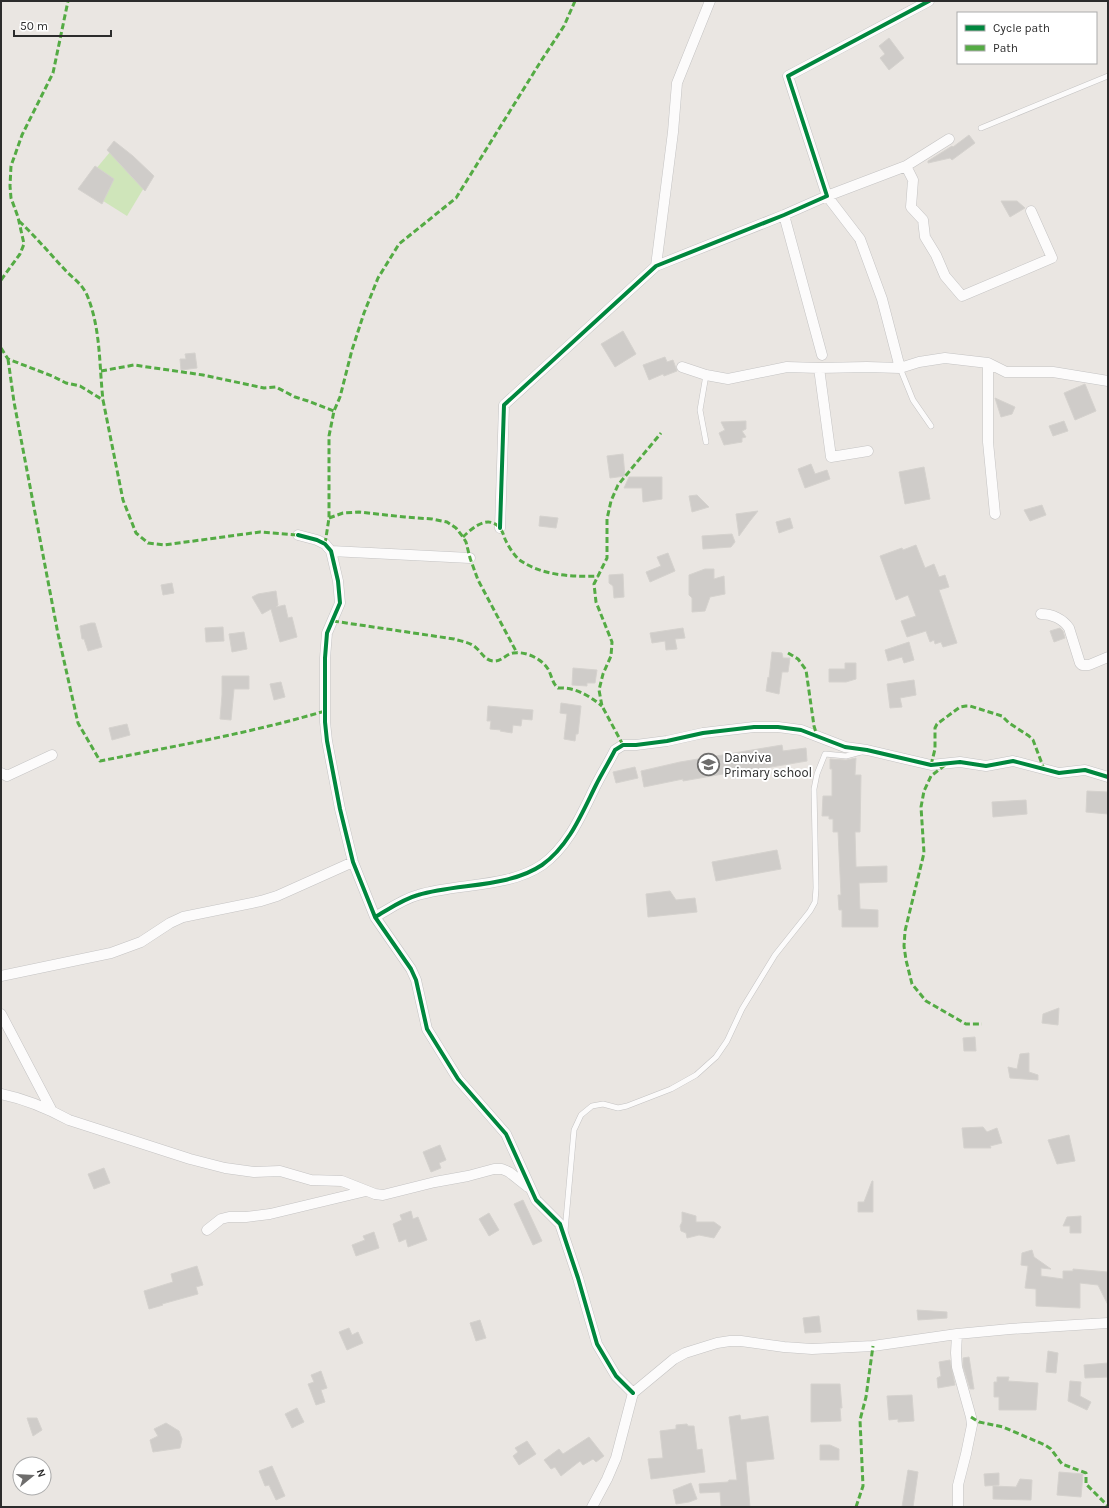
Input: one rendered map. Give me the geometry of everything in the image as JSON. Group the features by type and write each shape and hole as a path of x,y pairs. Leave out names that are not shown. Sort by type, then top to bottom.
{"street":[{"path":"656,266 673,132 677,83 710,1"},
{"path":"900,368 882,299 860,239 827,196 788,76 929,1"},
{"path":"500,528 504,405 656,266 784,215 827,196 906,166 949,139"},
{"path":"906,166 913,180 911,207 923,220 925,237 936,255 945,276 962,296 1052,258 1031,211"},
{"path":"784,215 822,355"},
{"path":"682,367 706,375 728,379 787,367 900,368 919,362 945,358 988,363 1006,372 1053,372 1108,381"},
{"path":"988,363 988,442 995,514"},
{"path":"819,368 831,457 868,451"},
{"path":"298,535 318,540 331,550 341,598 339,608 327,633 324,658 325,722 327,741 340,809 353,862 375,917 411,969 416,980 427,1029 458,1079 506,1134 536,1200 557,1220 565,1236 597,1344 616,1376 633,1393"},
{"path":"331,550 470,558"},
{"path":"1040,614 1048,614 1066,623 1082,665 1089,665 1108,657"},
{"path":"375,917 402,902 419,895 506,880 529,872 542,865 569,836 615,750 620,746 667,741 702,733 754,727 778,727 801,730 845,747 867,750 931,765 956,762 986,766 1013,761 1059,773 1085,770 1108,777"},
{"path":"1,773 7,776 52,755"},
{"path":"1,976 111,953 141,942 183,917 261,901 277,896 353,862"},
{"path":"1,1014 52,1111"},
{"path":"1,1094 19,1098 52,1111 69,1120 190,1159 225,1168 254,1172 280,1172 311,1180 342,1181 375,1194 388,1195 435,1182 468,1176 494,1169 502,1169 509,1172 530,1188"},
{"path":"207,1230 221,1219 229,1217 246,1217 270,1214 366,1191"},
{"path":"592,1507 616,1458 633,1393 674,1359 685,1353 717,1343 730,1341 812,1349 873,1346 957,1334 1010,1329 1108,1323"},
{"path":"957,1334 957,1367 972,1421 968,1446 958,1485 958,1507"}],"lane":[{"path":"981,128 1108,76"},
{"path":"900,368 913,400 931,426"},
{"path":"706,375 700,410 706,442"},
{"path":"565,1236 574,1130 581,1115 592,1106 602,1104 618,1108 653,1097 696,1075 716,1057 727,1041 742,1009 775,955 799,927 815,902 814,789 817,774 825,754 846,756 867,750"}],"green space":[{"path":"115,146 151,176 127,216 81,187"}],"building":[{"path":"889,38 904,58 889,70 880,58 885,54 879,46"},
{"path":"969,135 975,143 952,160 950,158 928,163 928,161 952,146 953,147"},
{"path":"114,141 133,156 154,176 145,191 107,150"},
{"path":"95,166 114,179 102,204 78,189"},
{"path":"1001,201 1017,201 1025,208 1010,217"},
{"path":"623,331 636,354 615,367 601,344"},
{"path":"195,353 197,368 181,370 180,359 186,359 185,354"},
{"path":"665,357 667,362 673,360 677,371 664,376 663,374 649,380 643,365"},
{"path":"1085,384 1096,411 1075,420 1064,393"},
{"path":"995,398 1015,407 1012,414 1001,417"},
{"path":"746,421 746,429 742,431 746,437 742,438 742,442 724,445 719,433 725,430 721,422"},
{"path":"1064,421 1068,431 1053,436 1049,426"},
{"path":"623,454 625,476 610,478 607,456"},
{"path":"811,464 815,474 827,470 830,479 805,488 798,469"},
{"path":"924,467 930,499 905,504 899,472"},
{"path":"629,477 662,477 662,499 643,502 642,488 624,488"},
{"path":"697,495 709,507 692,512 689,496"},
{"path":"1042,505 1046,515 1030,521 1024,510"},
{"path":"758,511 750,521 739,536 736,514"},
{"path":"540,516 558,518 556,528 539,526"},
{"path":"790,518 793,528 779,533 776,522"},
{"path":"732,534 735,542 731,547 703,549 702,536"},
{"path":"916,545 925,568 934,564 939,577 945,575 949,587 939,590 957,643 943,647 941,642 935,644 934,640 930,642 926,631 907,637 901,621 916,616 908,595 896,600 880,556 902,548 903,550"},
{"path":"668,553 675,571 650,582 646,572 661,566 657,557"},
{"path":"705,569 714,569 714,579 724,576 725,594 710,597 705,611 692,612 692,598 689,595 689,575"},
{"path":"623,574 624,597 614,598 613,586 609,583 609,575"},
{"path":"172,583 174,593 163,595 161,585"},
{"path":"276,591 278,605 276,607 285,605 288,618 292,617 297,637 280,642 271,609 262,614 252,597 258,594"},
{"path":"95,623 102,647 88,651 84,639 82,639 80,626"},
{"path":"223,627 224,641 206,642 205,628"},
{"path":"683,628 685,638 675,639 677,649 666,650 665,641 652,643 650,633"},
{"path":"1060,628 1063,631 1065,638 1054,642 1050,631"},
{"path":"244,632 247,649 232,652 229,634"},
{"path":"909,642 914,660 904,663 902,657 888,661 885,650"},
{"path":"772,652 782,653 783,658 790,658 788,672 782,672 779,694 766,691"},
{"path":"845,663 856,663 856,679 846,682 829,682 829,669 845,669"},
{"path":"573,668 597,670 595,683 587,683 587,686 572,685"},
{"path":"222,676 249,676 249,689 234,689 231,720 220,719"},
{"path":"914,680 916,695 900,698 902,707 890,708 887,684"},
{"path":"281,682 285,697 274,700 270,684"},
{"path":"561,703 581,706 578,734 576,734 575,741 564,739 567,714 560,713"},
{"path":"488,706 533,710 532,720 522,719 521,726 513,725 512,733 490,729 491,721 487,721"},
{"path":"127,724 130,735 112,740 109,728"},
{"path":"782,745 783,751 806,748 807,761 683,781 683,779 644,787 641,771 680,762"},
{"path":"856,758 855,775 861,775 860,832 855,832 856,867 887,866 887,882 859,883 860,909 878,910 878,927 842,927 842,910 839,910 838,895 841,895 838,832 833,832 833,819 829,819 829,816 822,816 823,796 832,796 832,769 830,769 830,759 846,760"},
{"path":"635,767 638,778 616,783 613,772"},
{"path":"1087,791 1108,792 1108,814 1086,812"},
{"path":"1026,800 1027,814 993,817 992,802"},
{"path":"777,850 781,869 716,881 712,862"},
{"path":"670,891 676,900 695,898 697,912 648,917 646,894"},
{"path":"1059,1008 1058,1025 1042,1023 1043,1014"},
{"path":"975,1037 976,1051 964,1051 963,1038"},
{"path":"1029,1053 1029,1072 1038,1075 1038,1080 1010,1078 1008,1067 1017,1069 1020,1054"},
{"path":"983,1127 987,1132 997,1128 1002,1143 990,1146 991,1148 964,1148 962,1128"},
{"path":"1069,1135 1075,1161 1057,1164 1048,1140"},
{"path":"440,1145 446,1160 439,1163 441,1168 431,1172 423,1152"},
{"path":"104,1168 110,1183 94,1189 88,1174"},
{"path":"872,1181 873,1212 858,1212 858,1202 864,1202"},
{"path":"523,1200 542,1241 533,1245 514,1204"},
{"path":"411,1211 413,1219 418,1217 427,1240 408,1247 406,1239 399,1242 393,1224 402,1220 400,1215"},
{"path":"682,1212 696,1216 696,1222 714,1222 721,1227 714,1238 699,1235 687,1238 686,1233 681,1231 680,1226 682,1222"},
{"path":"489,1213 499,1230 489,1236 479,1219"},
{"path":"1081,1216 1081,1233 1070,1233 1070,1226 1063,1226 1067,1217"},
{"path":"374,1232 379,1248 356,1256 352,1245 365,1240 363,1236"},
{"path":"1032,1250 1034,1257 1051,1269 1041,1268 1041,1276 1063,1279 1063,1271 1073,1271 1073,1269 1108,1272 1108,1305 1098,1285 1080,1283 1080,1308 1036,1306 1036,1289 1025,1288 1028,1266 1021,1265 1022,1253"},
{"path":"197,1266 203,1285 196,1287 198,1294 149,1309 144,1291 173,1282 171,1274"},
{"path":"917,1310 947,1312 947,1318 918,1320"},
{"path":"819,1316 821,1332 805,1333 803,1318"},
{"path":"480,1320 486,1338 476,1341 470,1323"},
{"path":"349,1328 352,1335 358,1332 363,1343 347,1350 339,1332"},
{"path":"1048,1351 1058,1353 1056,1373 1046,1372"},
{"path":"969,1357 974,1389 970,1389 963,1366 963,1358"},
{"path":"950,1360 955,1385 938,1388 937,1378 941,1376 939,1362"},
{"path":"1108,1363 1108,1377 1085,1378 1084,1365"},
{"path":"321,1371 327,1388 321,1390 325,1402 316,1405 308,1384 314,1382 311,1375"},
{"path":"997,1377 1009,1377 1008,1381 1038,1383 1036,1410 999,1410 999,1397 994,1397 994,1382 997,1382"},
{"path":"1070,1381 1081,1382 1080,1396 1091,1402 1087,1410 1068,1401"},
{"path":"811,1384 840,1384 842,1408 840,1408 841,1421 811,1422"},
{"path":"912,1395 914,1421 898,1422 898,1419 889,1420 887,1396"},
{"path":"297,1408 304,1422 292,1428 285,1414"},
{"path":"740,1415 741,1420 768,1416 774,1459 746,1462 750,1507 721,1507 720,1492 700,1493 699,1484 737,1480 729,1417"},
{"path":"27,1418 37,1418 42,1430 33,1436"},
{"path":"166,1423 179,1431 182,1439 180,1448 153,1452 150,1440 158,1436 154,1429"},
{"path":"687,1424 688,1426 694,1426 697,1450 702,1449 705,1472 651,1479 648,1459 663,1458 660,1431 676,1429 676,1425"},
{"path":"589,1437 604,1456 596,1462 593,1459 583,1465 580,1461 561,1476 555,1467 551,1469 544,1460 559,1449 563,1454"},
{"path":"527,1441 536,1454 519,1465 513,1456 518,1452 515,1448"},
{"path":"820,1445 830,1445 839,1449 839,1460 820,1460"},
{"path":"272,1466 285,1496 276,1500 269,1485 265,1486 259,1471"},
{"path":"908,1470 918,1472 913,1507 902,1507"},
{"path":"1059,1472 1083,1474 1081,1497 1057,1495"},
{"path":"999,1473 999,1485 985,1486 984,1474"},
{"path":"1020,1479 1032,1480 1031,1500 993,1499 993,1486 1016,1487"},
{"path":"691,1483 697,1499 676,1504 673,1490"}],"marked path":[{"path":"1,280 20,254 24,244 18,217 11,198 11,166 22,135 53,73 68,1"},
{"path":"325,544 329,518 329,436 334,411 340,397 352,350 364,313 378,278 399,244 456,198 564,26 575,1"},
{"path":"19,221 80,285 87,295 92,308 99,347 103,400"},
{"path":"1,348 8,359 66,383 80,386 103,400 123,500 136,533 148,543 164,545 260,532 298,535"},
{"path":"8,359 14,402 58,634 78,723 100,761 241,733 325,711"},
{"path":"101,371 134,365 203,375 264,388 276,387 295,397 334,411"},
{"path":"623,745 602,706 599,690 603,674 611,656 612,642 596,602 594,584 607,558 607,519 611,501 618,485 661,433"},
{"path":"329,518 343,513 359,512 432,519 447,522 456,528 466,542 478,580 517,653"},
{"path":"463,537 480,524 490,522 501,529 508,545 516,557 530,566 549,573 569,576 599,576"},
{"path":"333,621 454,639 472,645 487,659 493,661 499,660 513,653 528,654 545,665 554,684 558,688 581,692 602,706"},
{"path":"788,653 798,659 806,670 814,726 817,736"},
{"path":"931,765 935,749 935,728 937,724 960,707 970,706 1002,716 1009,723 1029,736 1033,740 1044,769"},
{"path":"945,765 931,776 924,791 921,807 924,853 905,931 904,946 912,984 926,1001 966,1024 982,1024"},
{"path":"856,1507 863,1486 860,1420 866,1397 873,1346"},
{"path":"971,1417 979,1422 1003,1427 1045,1445 1051,1449 1062,1464 1086,1473 1086,1484 1108,1506"}],"cycle path":[{"path":"500,528 504,405 656,266 784,215 827,196 788,76 929,1"},
{"path":"298,535 317,540 325,544 331,551 338,581 340,603 327,633 325,658 325,722 327,741 340,809 353,862 375,917 411,969 416,980 427,1029 458,1079 506,1134 536,1200 560,1224 578,1278 597,1344 616,1376 633,1393"},
{"path":"375,917 401,902 418,895 449,888 514,878 542,865 567,839 580,818 615,750 623,745 667,741 703,733 754,727 778,727 801,730 845,747 867,750 931,765 960,762 986,766 1013,761 1059,773 1085,770 1108,777"}],"place":[{"name":"Danviva Primary school","path":"709,764"}]}
